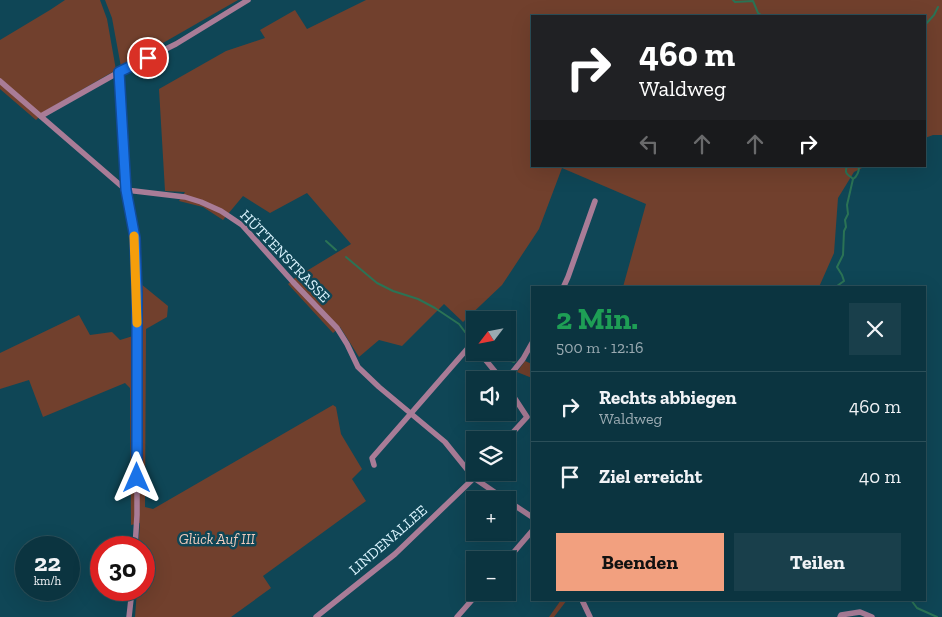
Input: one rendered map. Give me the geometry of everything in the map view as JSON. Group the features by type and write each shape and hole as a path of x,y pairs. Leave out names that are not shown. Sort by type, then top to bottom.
{"street":[{"path":"41,116 119,72 176,44 248,0"},
{"path":"119,72 126,190 135,238 137,294 136,536"},
{"path":"0,81 126,190"},
{"name":"HÜTTENSTRASSE","path":"126,190 185,196 221,211 242,225 337,328 358,368 445,442 466,466"},
{"path":"564,286 595,201"},
{"path":"512,371 523,359 531,345"},
{"path":"374,465 372,458 466,350"},
{"path":"486,361 496,371"},
{"path":"515,431 527,418 516,401"},
{"name":"LINDENALLEE","path":"316,617 394,554 468,481"},
{"name":"HÜTTENSTRASSE","path":"482,481 495,491"},
{"name":"HÜTTENSTRASSE","path":"516,506 531,516"},
{"path":"516,551 531,533"},
{"path":"130,617 131,601"},
{"path":"457,617 471,601"},
{"path":"582,601 590,617"},
{"path":"841,616 860,612 872,617"}],"green space":[{"path":"65,0 100,0 107,19 116,70 45,111 36,120 0,89 0,40"},
{"path":"105,0 238,0 121,67 112,18"},
{"path":"366,0 942,0 942,135 926,138 926,15 531,15 531,167 864,167 854,172 838,198 834,253 819,286 623,286 646,204 562,168 539,229 502,285 475,311 466,311 466,319 463,322 444,304 402,346 379,340 359,357 340,327 333,333 288,284 351,244 307,193 270,213 243,196 223,220 203,207 179,201 185,192 165,191 159,89 226,51 265,38 260,30 295,10 307,29"},
{"name":"Glück Auf III","path":"141,284 168,306 167,317 146,329 145,507 153,509 333,405 336,407 341,434 362,469 352,479 366,501 263,576 271,588 231,617 135,617 136,601 155,601 155,536 139,536 140,523 131,525 130,388 125,383 43,417 29,380 0,389 0,353 79,315 90,335 112,332 120,340 133,336 140,331"},
{"path":"525,361 531,364 531,378 517,372"},
{"path":"560,601 566,601 554,617 549,617"}],"waterway":[{"path":"733,0 735,2 753,1 758,13 761,15"},
{"path":"926,24 938,7"},
{"path":"837,286 844,281 837,267 843,255 845,220 848,214 847,205 853,179 846,173 847,167"},
{"path":"853,179 858,174 859,167"},
{"path":"326,241 336,250"},
{"path":"346,257 377,283 393,291 418,299 435,308 459,324 466,333"},
{"path":"912,601 917,608 937,617"}],"slow traffic":[{"path":"134,236 137,323"}],"route":[{"path":"137,478 137,294 135,238 126,190 119,72 148,58"}]}
